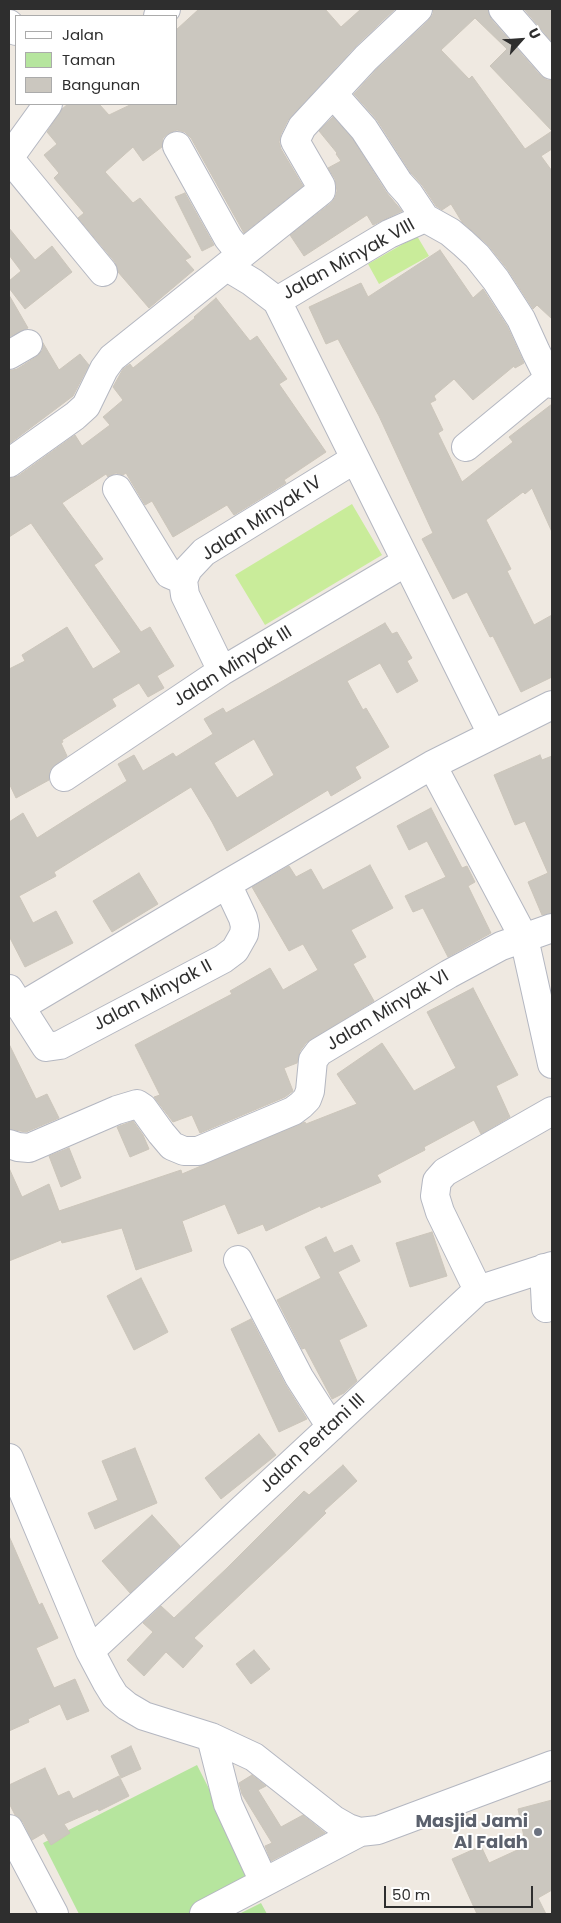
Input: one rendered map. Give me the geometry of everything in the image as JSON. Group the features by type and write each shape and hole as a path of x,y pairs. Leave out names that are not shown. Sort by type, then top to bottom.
{"street":[{"path":"9,463 86,406 104,369 112,358 321,191 321,186 295,141 302,126 366,58 418,9"},
{"path":"503,9 552,65"},
{"path":"334,94 364,129 399,183 425,218"},
{"path":"47,105 9,158 103,272"},
{"path":"177,146 228,238 234,260 252,282 277,301 492,734"},
{"name":"Jalan Minyak VIII","path":"277,301 389,234 425,218 450,232 477,256 521,319 551,379"},
{"path":"466,446 551,379"},
{"name":"Jalan Minyak IV","path":"183,580 188,569 204,552 355,459"},
{"path":"117,489 169,574 183,580 185,595 222,671"},
{"name":"Jalan Minyak III","path":"64,777 222,671 406,562"},
{"name":"Jalan Minyak II","path":"228,884 243,918 244,926 240,942 235,950 60,1045 46,1047 14,998 228,884 432,765 552,704"},
{"path":"432,765 524,938 552,1064"},
{"path":"524,938 552,928"},
{"name":"Jalan Minyak VI","path":"9,1144 29,1148 117,1110 137,1104 143,1108 172,1146 184,1151 198,1150 293,1111 307,1099 310,1091 313,1060 319,1052 450,974 501,946 524,938"},
{"path":"478,1290 440,1212 435,1196 438,1181 445,1172 552,1112"},
{"path":"238,1260 299,1377 331,1427"},
{"path":"546,1308 548,1267"},
{"name":"Jalan Pertani III","path":"90,1651 478,1290 548,1267"},
{"path":"9,1458 90,1651 115,1696 144,1716 211,1737 254,1756 334,1820 360,1832"},
{"path":"211,1737 228,1804 264,1882"},
{"path":"204,1914 360,1832 378,1830 552,1765"},
{"path":"9,1829 54,1914"}],"green space":[{"path":"417,236 429,256 379,284 368,264"},
{"path":"352,504 382,555 265,625 235,575"},
{"path":"197,1765 259,1888 207,1914 79,1914 43,1843"},
{"path":"261,1903 267,1914 239,1914"}],"building":[{"path":"199,9 325,9 341,27 361,9 395,9 355,47 288,120 279,142 281,149 303,186 244,233 191,138 185,132 177,130 169,133 163,138 162,147 143,161 133,147 105,172 133,203 140,198 191,257 185,260 194,270 149,308 118,272 115,262 78,218 84,213 54,178 59,173 44,155 57,144 47,132 62,109 67,105 100,105 109,115 130,105 178,105 178,28"},
{"path":"433,9 488,9 491,19 540,75 547,80 552,80 552,131 552,149 541,156 552,171 552,319 537,305 533,309 508,270 488,245 462,222 451,204 442,210 436,206 422,185 411,173 377,120 354,94 433,14","holes":["475,18 507,49 490,66 552,131 525,149 472,76 469,79 441,50"]},
{"path":"524,9 552,9 552,42"},
{"path":"333,117 352,138 386,192 402,211 373,225 367,215 304,256 290,235 331,203 337,191 335,179 328,168 341,161 337,153 319,131"},
{"path":"185,193 214,245 202,251 175,197"},
{"path":"9,228 35,260 52,246 72,272 25,309 9,288 9,281 21,271 9,255"},
{"path":"440,250 473,298 483,289 507,326 524,363 515,368 514,366 473,400 454,379 434,396 436,400 430,403 443,430 438,433 462,482 513,442 509,437 552,404 552,532 532,488 525,494 523,492 486,520 511,569 507,571 534,625 552,615 552,677 521,692 493,636 490,637 467,592 453,599 422,539 433,533 379,416 338,339 326,344 309,307 361,283 368,297"},
{"path":"9,295 28,328 9,337"},
{"path":"216,298 250,341 257,336 287,379 279,384 326,452 284,480 286,483 234,515 227,505 173,537 152,501 145,505 126,473 123,475 116,473 108,477 106,474 62,503 103,559 94,565 141,632 150,627 174,666 157,676 164,688 148,697 139,683 112,699 116,706 62,740 63,742 61,743 67,756 50,770 49,780 16,798 9,783 9,669 25,661 22,655 67,627 93,669 121,652 31,523 9,537 9,478 18,476 75,435 82,446 110,425 103,417 123,400 113,387 123,369 130,364 133,368 195,318"},
{"path":"43,343 59,370 80,354 89,365 73,396 9,444 9,371 17,369 36,357 42,351"},
{"path":"385,623 392,634 397,632 412,658 407,661 418,681 397,693 380,663 347,681 363,710 366,708 389,747 355,767 361,778 331,796 328,790 227,851 191,787 54,872 56,876 19,896 33,923 56,911 73,943 25,967 9,936 9,822 23,813 37,838 127,781 118,764 134,755 143,771 173,753 176,757 213,734 204,719 223,708 226,713","holes":["254,739 274,775 237,798 214,763"]},
{"path":"540,755 542,760 552,756 552,913 542,915 528,882 548,873 525,821 515,825 494,775"},
{"path":"431,808 462,868 467,866 475,882 468,886 491,933 448,957 423,908 413,912 405,896 446,877 427,841 409,850 397,826"},
{"path":"370,865 393,908 351,930 366,957 353,964 374,1001 306,1043 300,1051 297,1063 284,1068 293,1091 285,1097 200,1133 192,1115 173,1122 154,1097 160,1095 135,1045 232,994 230,991 270,968 283,990 318,970 303,944 289,951 252,887 289,866 296,877 311,869 323,890"},
{"path":"139,873 158,904 112,932 93,901"},
{"path":"473,988 518,1075 496,1086 510,1117 481,1134 474,1120 424,1147 425,1150 377,1175 381,1182 321,1208 320,1206 266,1231 263,1224 238,1234 225,1204 182,1221 192,1251 136,1270 122,1228 62,1243 61,1240 9,1261 9,1168 22,1197 49,1184 59,1211 181,1170 182,1174 305,1122 306,1124 357,1104 337,1074 382,1043 414,1091 456,1068 427,1012"},
{"path":"9,1044 36,1099 47,1094 59,1118 26,1132 9,1129"},
{"path":"133,1121 143,1135 149,1149 130,1157 117,1127"},
{"path":"69,1148 81,1178 61,1187 49,1156"},
{"path":"432,1232 447,1276 410,1287 396,1243"},
{"path":"326,1237 334,1253 352,1245 360,1261 338,1272 367,1326 339,1340 357,1381 344,1393 332,1399 305,1348 302,1349 277,1300 321,1278 305,1247"},
{"path":"141,1278 168,1332 134,1350 107,1296"},
{"path":"251,1319 285,1384 307,1419 279,1432 231,1329"},
{"path":"259,1434 276,1455 221,1499 205,1478"},
{"path":"135,1448 157,1503 95,1529 88,1513 118,1500 102,1461"},
{"path":"343,1465 357,1481 324,1511 326,1513 292,1546 194,1638 203,1646 183,1668 166,1652 144,1676 127,1660 153,1632 143,1623 161,1606 174,1618 304,1491 309,1495"},
{"path":"152,1515 180,1546 130,1593 102,1561"},
{"path":"9,1536 39,1605 42,1603 58,1638 36,1648 54,1688 75,1679 89,1711 67,1720 60,1704 28,1719 29,1722 9,1731"},
{"path":"254,1650 270,1669 251,1684 236,1664"},
{"path":"131,1746 141,1769 121,1778 111,1756"},
{"path":"45,1768 58,1796 69,1791 73,1799 119,1776 129,1796 99,1811 98,1809 64,1824 70,1833 51,1845 44,1833 32,1840 23,1822 15,1815 9,1803 9,1785"},
{"path":"252,1775 266,1786 258,1790 281,1827 303,1815 325,1833 271,1861 265,1846 272,1843 242,1794 239,1783"},
{"path":"552,1800 552,1890 538,1898 546,1914 477,1914 452,1859 481,1846 489,1863 526,1846 518,1809"}],"place":[{"name":"Masjid Jami Al Falah","path":"538,1832"}]}
